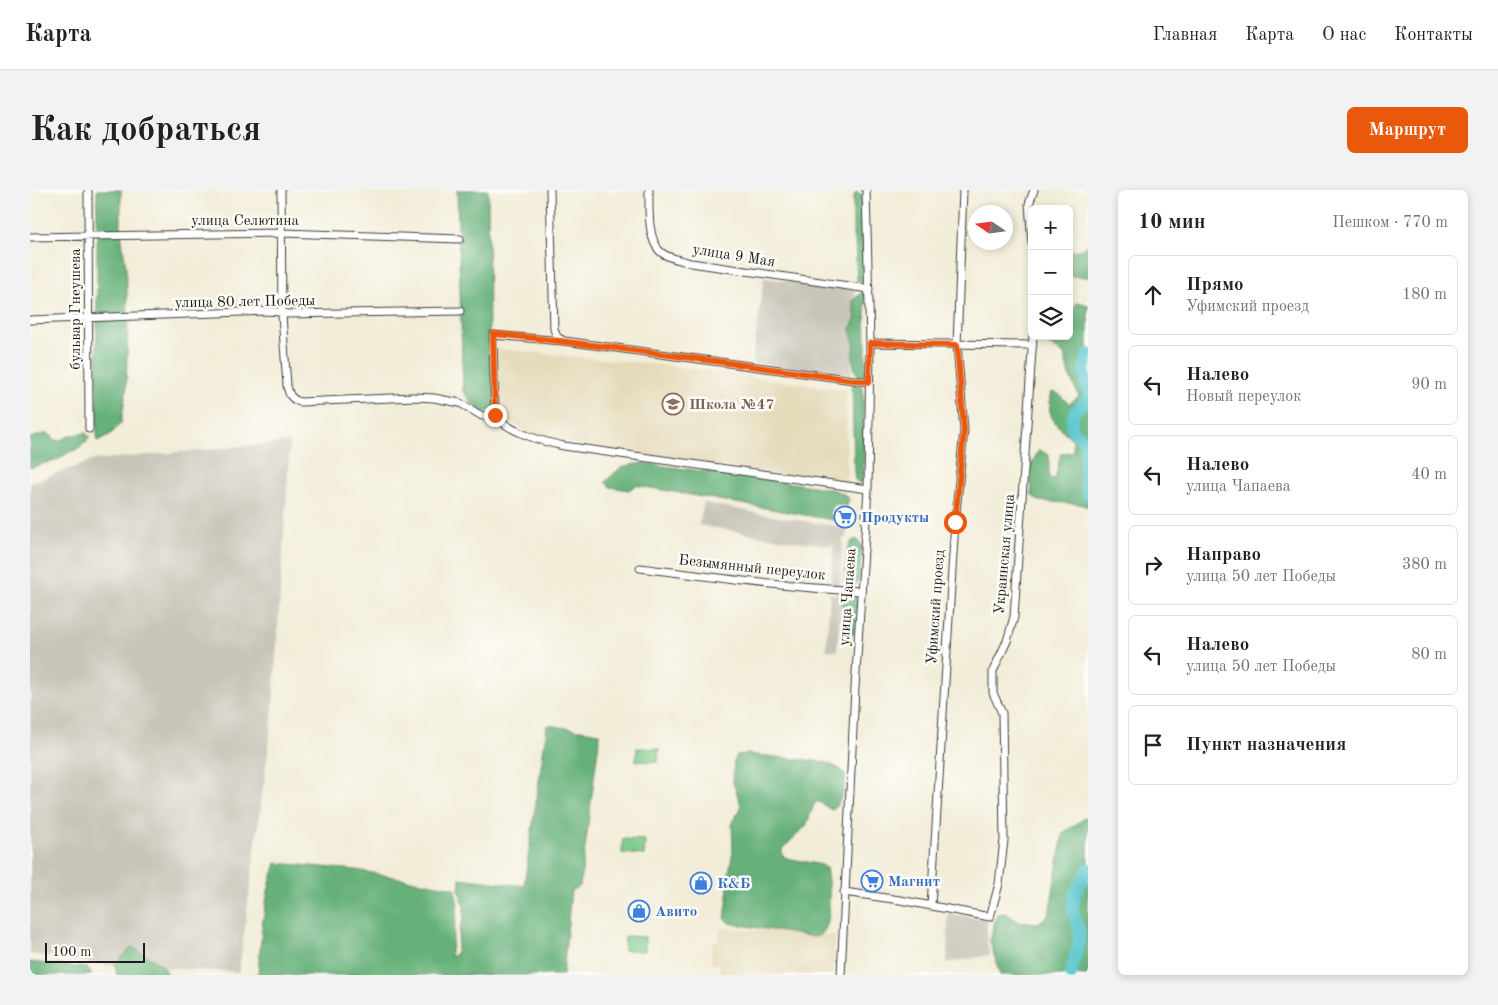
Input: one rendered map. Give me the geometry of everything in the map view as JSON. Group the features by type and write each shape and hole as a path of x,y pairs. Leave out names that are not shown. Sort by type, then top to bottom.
{"street":[{"name":"бульвар Гнеушева","path":"88,190 89,429"},
{"path":"281,190 282,312 287,386 290,396 300,402 414,397 434,398 460,403 482,416 495,415"},
{"path":"550,190 554,329 557,337 564,341"},
{"name":"улица 9 Мая","path":"649,190 652,238 656,248 662,254 691,263 869,289"},
{"name":"улица Чапаева","path":"842,975 844,892 868,489 870,343 866,190"},
{"name":"Уфимский проезд","path":"931,906 955,522 964,430 957,345 963,190"},
{"path":"1028,205 1034,190"},
{"name":"улица Селютина","path":"30,237 282,233 460,239"},
{"name":"улица 80 лет Победы","path":"30,320 282,312 286,314 460,311"},
{"path":"868,489 543,442 499,420 495,415 493,334 564,341 869,382"},
{"name":"Украинская улица","path":"931,906 990,917 999,884 1004,840 1002,714 993,693 993,671 1007,641 1014,617 1033,340"},
{"path":"870,343 1033,345"},
{"name":"Безымянный переулок","path":"640,568 755,583 861,591"},
{"path":"844,892 931,906"}],"shaded area":[{"path":"764,278 855,289 851,374 752,363"},
{"name":"Школа №47","path":"497,349 682,367 846,390 847,484 543,439 501,418"},
{"path":"290,442 272,720 239,972 107,965 30,954 30,483 94,460"},
{"path":"704,503 783,518 837,526 838,523 848,525 846,538 843,538 840,587 831,587 834,546 699,525"},
{"path":"830,594 841,594 837,651 826,650"},
{"path":"948,914 987,919 987,942 990,955 947,963"},
{"path":"720,928 835,935 833,975 719,975 720,965 711,963 712,942 718,942"}],"green space":[{"path":"97,190 121,190 121,232 126,268 128,323 126,391 121,423 110,435 97,441"},
{"path":"457,190 488,190 489,338 492,346 495,408 484,413 474,406 463,391"},
{"path":"856,192 862,195 864,283 862,284 857,281 855,240 853,237 853,198"},
{"path":"1088,245 1088,277 1073,276 1073,251 1079,250"},
{"path":"861,293 865,294 865,379 860,377 855,370 853,360 854,343 851,330 855,320 853,300"},
{"path":"1078,302 1088,305 1088,507 1080,504 1039,501 1032,496 1030,466 1039,450 1049,455 1049,478 1055,479 1061,453 1073,452 1073,440 1053,419 1050,401 1052,392 1059,394 1069,404 1079,396 1069,375 1064,354 1045,340 1073,340 1073,309"},
{"path":"854,383 860,384 863,388 864,479 863,482 859,483 855,480 854,471 852,385"},
{"path":"48,433 57,441 72,435 86,433 90,438 79,449 69,452 59,459 30,468 30,438"},
{"path":"642,463 813,486 838,491 849,499 847,506 836,504 831,509 830,515 834,516 833,520 636,485 629,490 610,487 605,482 621,467"},
{"path":"853,540 858,540 862,545 859,581 855,585 844,582 847,549"},
{"path":"842,590 859,590 854,634 843,633 845,623 842,620"},
{"path":"547,725 600,733 580,886 571,891 563,975 258,975 265,905 276,863 356,870 454,888 458,904 450,957 456,954 460,928 464,917 464,906 459,891 460,878 524,886"},
{"path":"637,748 659,749 658,762 636,761"},
{"path":"747,754 825,762 840,769 845,775 844,789 835,808 831,810 819,802 815,802 806,826 782,849 782,855 787,858 822,865 826,868 829,891 829,918 824,931 818,936 814,937 729,923 725,919 728,896 727,882 733,852 732,822 741,805 733,783 734,760 737,755"},
{"path":"1088,816 1088,975 1000,975 990,941 997,914 1006,913 1018,921 1038,923 1049,915 1063,833"},
{"path":"623,839 645,840 644,855 622,853"},
{"path":"625,936 645,937 645,951 624,950"},
{"path":"132,947 163,966 167,975 117,975 115,964"},
{"path":"30,962 87,968 92,975 30,975"}],"waterway":[{"path":"1088,354 1084,370 1088,393"},
{"path":"1088,398 1072,418 1074,433 1082,439 1084,445 1085,481 1088,495"},
{"path":"1071,975 1080,934 1072,907 1075,893 1088,869"}],"place":[{"name":"Школа №47","path":"673,404"},
{"name":"Продукты","path":"845,517"},
{"name":"Магнит","path":"872,881"},
{"name":"К&Б","path":"701,883"},
{"name":"Авито","path":"639,911"}],"route":[{"path":"495,415 493,334 678,355 869,382 870,343 957,345 964,430 955,522"}]}
